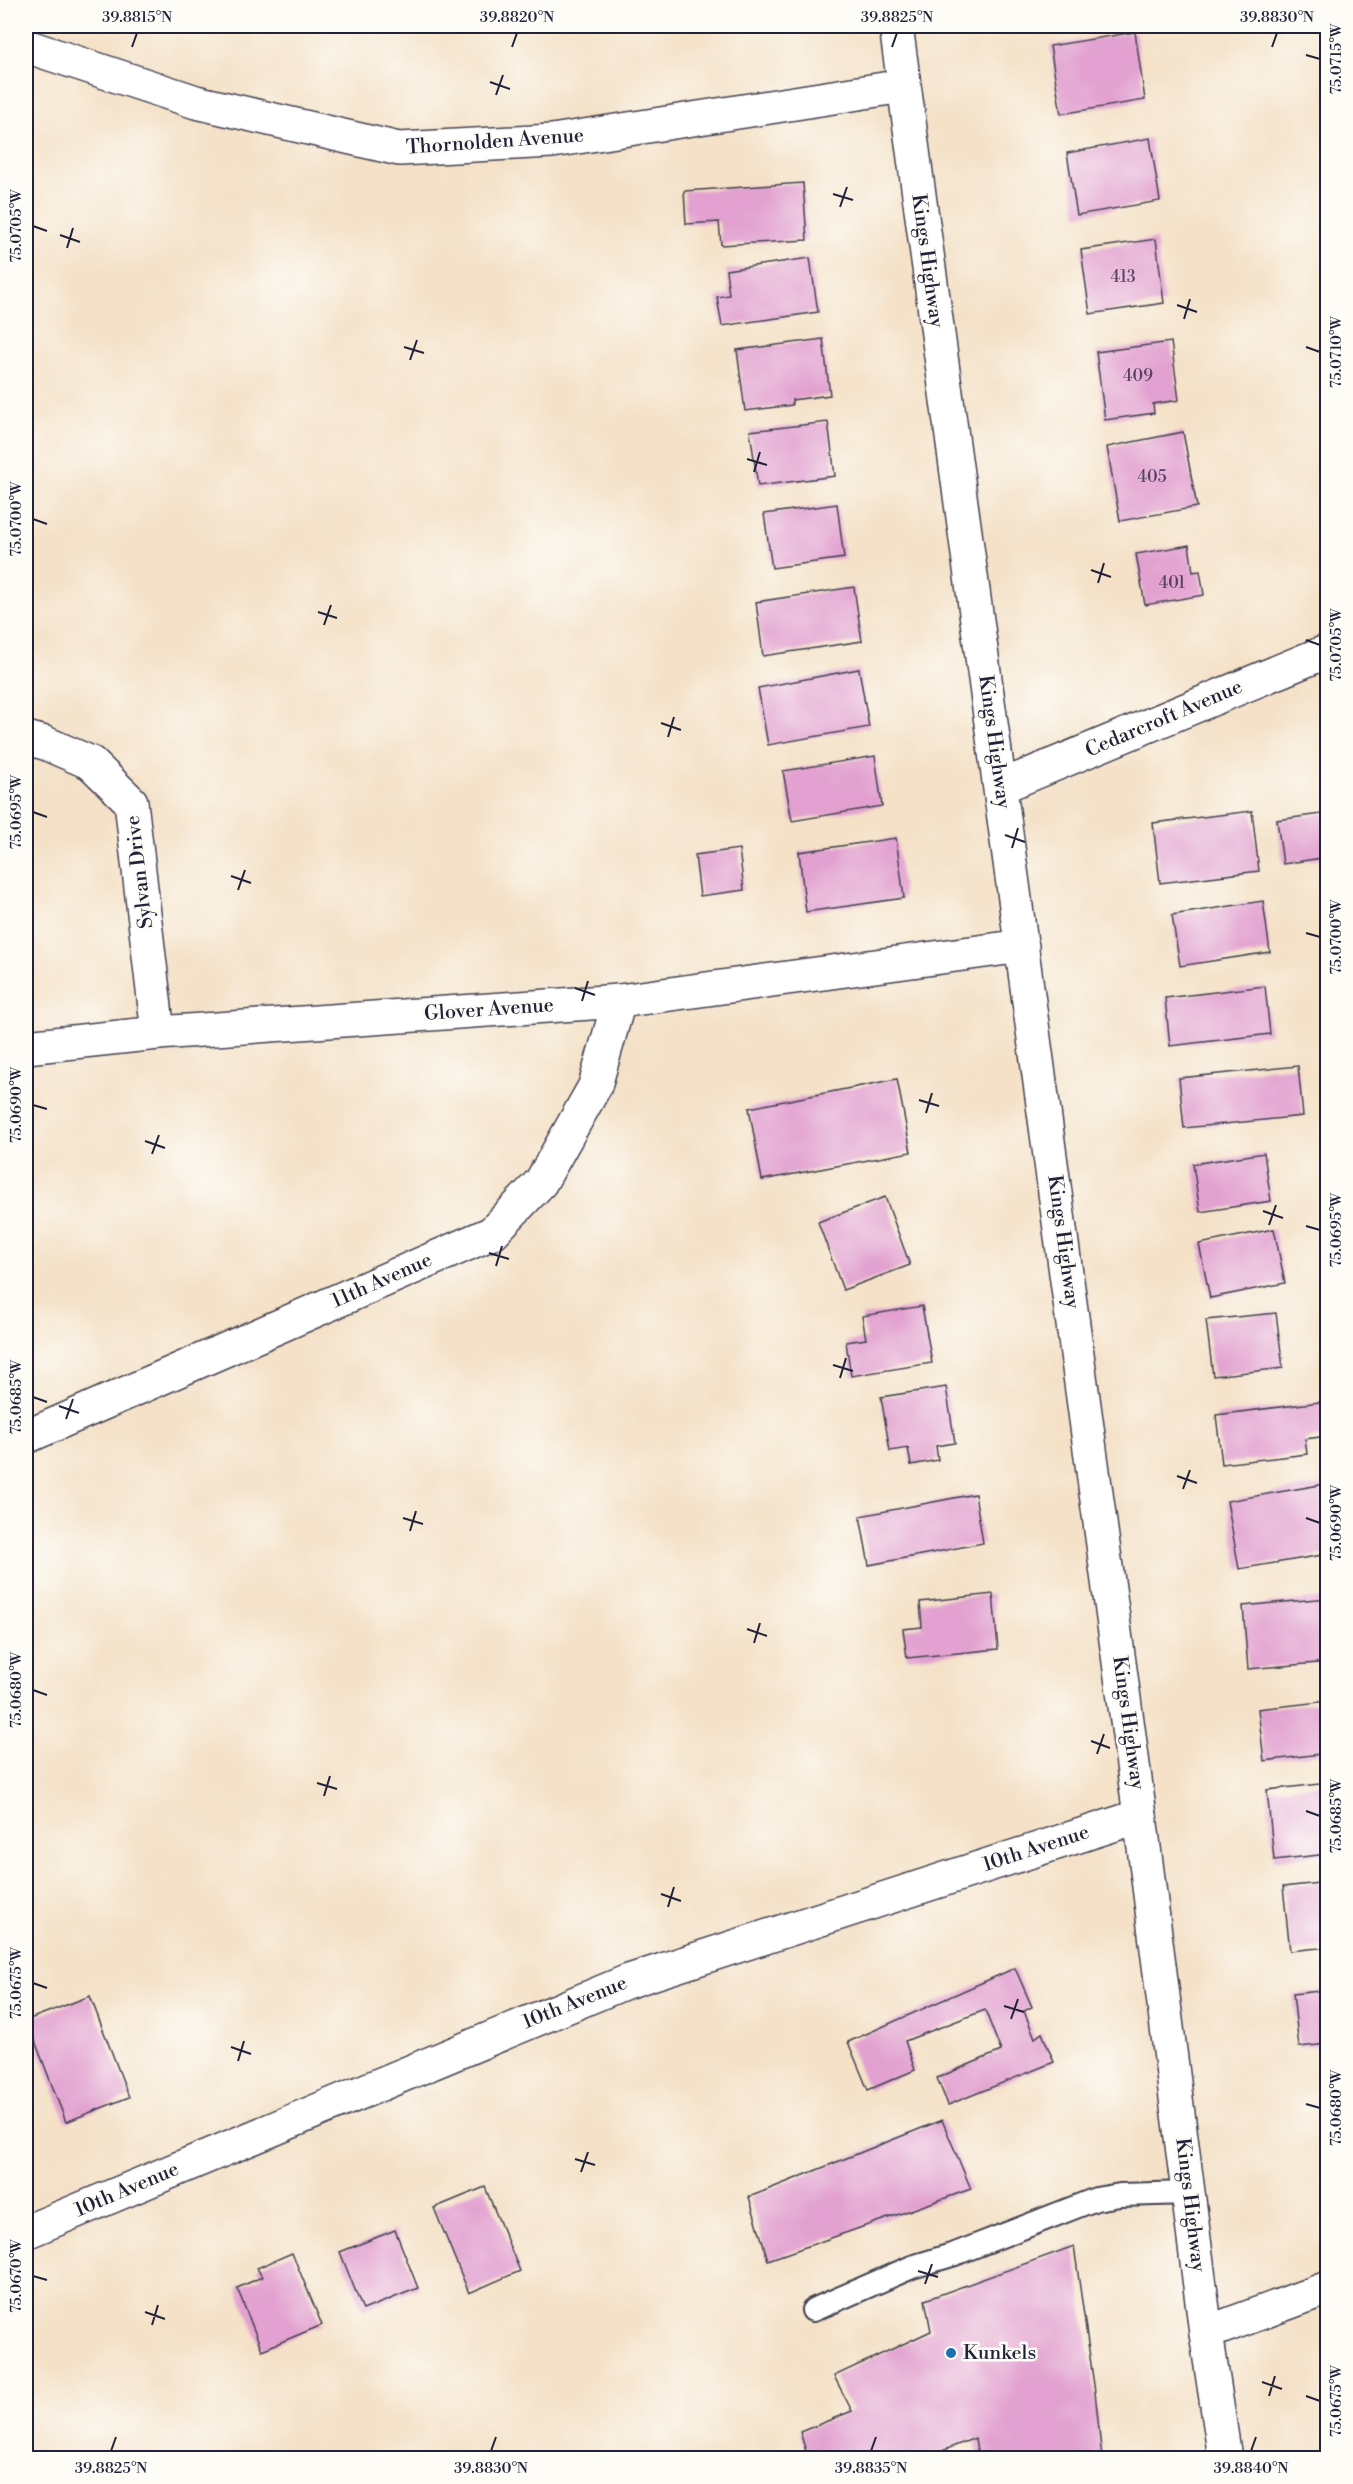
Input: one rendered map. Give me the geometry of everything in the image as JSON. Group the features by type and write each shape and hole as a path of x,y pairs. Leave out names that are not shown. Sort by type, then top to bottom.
{"street":[{"name":"Kings Highway","path":"896,26 1140,1816 1206,2333 1225,2458"},
{"name":"Thornolden Avenue","path":"26,46 196,102 399,149 552,141 903,86"},
{"name":"Cedarcroft Avenue","path":"1000,787 1328,651"},
{"name":"Sylvan Drive","path":"26,738 45,743 91,763 132,802 158,1033"},
{"name":"Glover Avenue","path":"26,1047 158,1033 618,1001 1022,946"},
{"name":"11th Avenue","path":"26,1437 492,1233 541,1182 595,1086 618,1001"},
{"name":"10th Avenue","path":"26,2232 626,1982 1140,1816"},
{"path":"1206,2333 1328,2288"}],"lane":[{"path":"813,2310 912,2267 955,2254 1096,2199 1189,2193"}],"building":[{"path":"1135,32 1145,100 1061,114 1050,46"},
{"path":"1150,138 1160,201 1077,215 1067,153"},
{"path":"803,183 807,240 721,245 719,222 686,224 684,191"},
{"path":"1156,239 1164,303 1090,314 1081,250"},
{"path":"810,258 818,312 722,326 717,297 729,295 726,270"},
{"path":"823,339 830,395 792,400 792,405 745,411 737,350"},
{"path":"1171,342 1179,400 1153,404 1154,413 1105,420 1096,352"},
{"path":"828,422 835,476 758,486 750,431"},
{"path":"1183,432 1197,507 1120,521 1107,447"},
{"path":"837,504 844,558 772,568 764,514"},
{"path":"1189,545 1193,572 1200,571 1204,595 1145,605 1136,554"},
{"path":"854,587 862,641 763,656 756,602"},
{"path":"859,669 869,727 768,745 758,688"},
{"path":"875,756 882,806 792,821 783,771"},
{"path":"1252,811 1259,871 1160,883 1153,823"},
{"path":"1328,813 1328,857 1283,864 1277,820"},
{"path":"896,838 904,898 806,912 799,852"},
{"path":"739,849 744,890 700,896 695,855"},
{"path":"1263,901 1270,952 1180,966 1172,915"},
{"path":"1265,986 1270,1034 1170,1046 1165,998"},
{"path":"1298,1066 1303,1116 1184,1128 1179,1078"},
{"path":"897,1079 911,1152 762,1180 749,1108"},
{"path":"1264,1153 1271,1201 1200,1212 1193,1164"},
{"path":"885,1197 910,1265 843,1290 818,1222"},
{"path":"1274,1229 1285,1283 1210,1298 1199,1244"},
{"path":"922,1306 932,1363 851,1376 846,1342 866,1339 862,1316"},
{"path":"1276,1313 1283,1368 1213,1376 1206,1320"},
{"path":"946,1387 955,1443 936,1446 938,1460 911,1465 908,1448 890,1451 881,1397"},
{"path":"1328,1401 1328,1436 1305,1439 1307,1454 1222,1464 1216,1415"},
{"path":"1326,1484 1328,1554 1239,1569 1227,1501"},
{"path":"975,1494 983,1543 869,1565 860,1516"},
{"path":"993,1594 998,1649 907,1658 903,1629 922,1627 920,1602"},
{"path":"1328,1598 1328,1662 1248,1669 1243,1606"},
{"path":"1328,1701 1328,1753 1264,1761 1258,1709"},
{"path":"1328,1783 1328,1854 1274,1860 1267,1790"},
{"path":"1328,1882 1328,1947 1290,1951 1283,1887"},
{"path":"1015,1968 1032,2007 1024,2011 1035,2038 1042,2033 1054,2062 948,2105 937,2078 1001,2051 985,2010 905,2041 915,2070 868,2090 848,2042"},
{"path":"1328,1990 1328,2044 1299,2047 1293,1994"},
{"path":"90,1996 129,2097 66,2122 27,2020"},
{"path":"942,2120 971,2189 768,2260 749,2197"},
{"path":"485,2187 520,2271 469,2293 434,2208"},
{"path":"395,2230 418,2288 363,2310 340,2252"},
{"path":"1074,2246 1102,2458 978,2458 975,2438 924,2458 808,2458 800,2432 852,2411 834,2376 931,2331 925,2300"},
{"path":"292,2253 322,2325 262,2350 237,2288 262,2277 257,2268"}],"place":[{"name":"Kunkels","path":"951,2353"}]}
